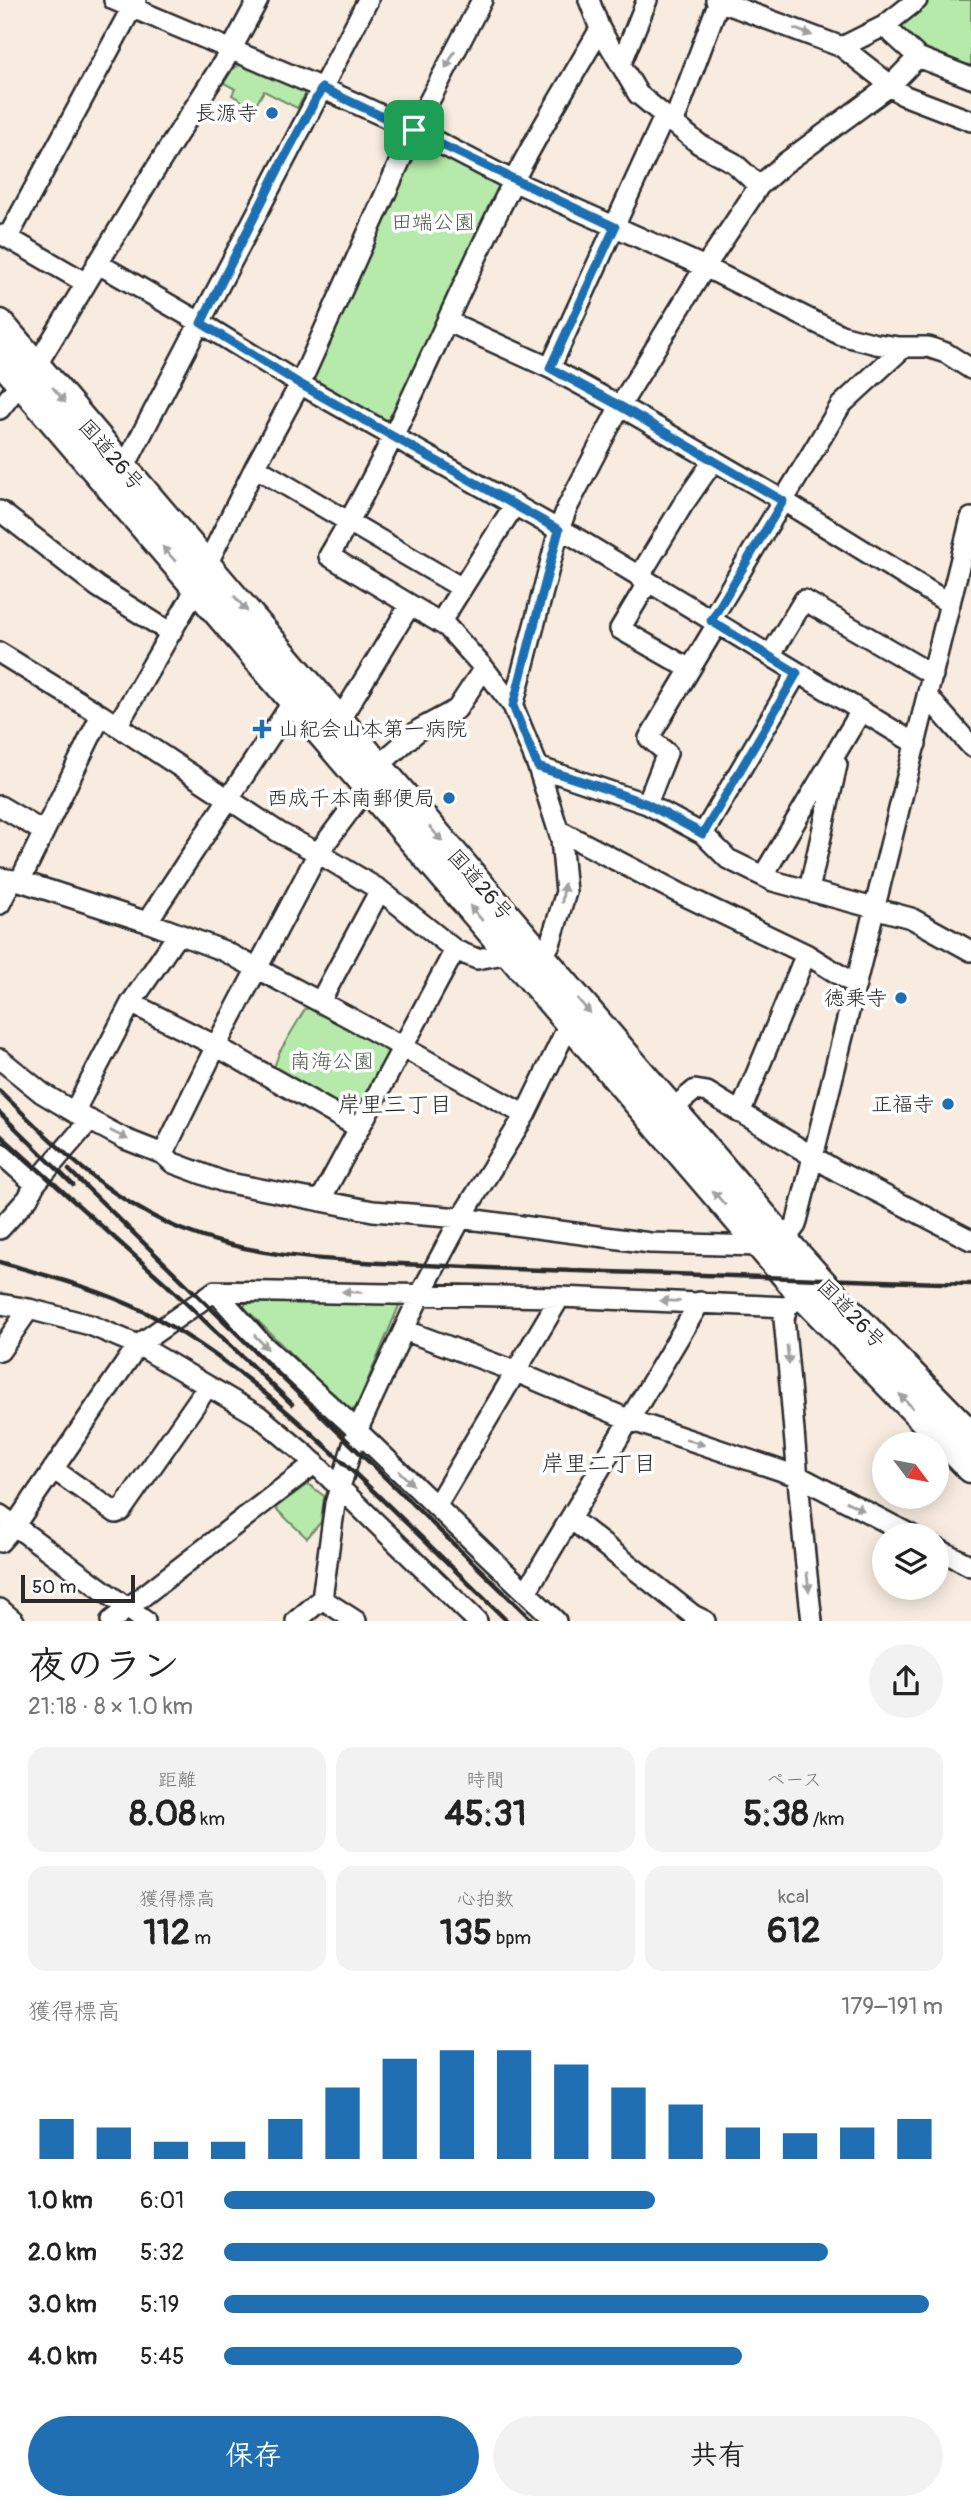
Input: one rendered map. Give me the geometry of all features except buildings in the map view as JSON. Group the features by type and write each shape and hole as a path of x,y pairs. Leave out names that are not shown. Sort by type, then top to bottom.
{"highway":[{"name":"国道26号","path":"0,324 28,374 202,576 340,721 373,776 510,953 569,1024 772,1243 830,1292 971,1436"},
{"name":"国道26号","path":"0,358 28,374 123,470 294,700 373,776 542,957 672,1109 772,1243 795,1301 971,1468"}],"street":[{"path":"0,409 28,374 86,283 231,50 258,0"},
{"path":"123,470 368,0"},
{"path":"0,904 11,880 44,832 109,721 171,633 202,576 255,467 300,384 414,130 482,0"},
{"path":"589,0 600,29 638,94 699,144 734,163 759,186"},
{"path":"621,64 647,0"},
{"path":"842,47 884,26 916,0"},
{"path":"550,368 668,120 718,1 842,47 903,95 971,121"},
{"path":"86,283 3,236 127,2 414,130 513,181 705,267 841,335 876,344 936,349 971,369"},
{"path":"884,26 918,57 971,78"},
{"path":"542,957 550,944 566,892 558,830 538,767 513,706 484,668 447,627 329,556 392,437 513,181 600,29"},
{"path":"513,706 567,508 620,406 705,267 759,186 785,163 891,85 918,57"},
{"path":"97,263 300,384 643,579 916,744"},
{"path":"447,321 550,368 620,406 783,501 950,604"},
{"path":"647,804 667,752 649,738 714,622 841,405 904,347"},
{"path":"690,669 620,629 682,506 714,460"},
{"path":"255,467 462,588"},
{"path":"440,623 515,504"},
{"path":"0,511 98,587 171,633"},
{"path":"0,1059 42,1093 82,1116 125,1139 163,1154 173,1163 224,1182 373,1211 461,1218 650,1243 772,1243 796,1225 971,518"},
{"path":"770,656 804,600 933,675"},
{"path":"340,721 410,605"},
{"path":"0,653 279,833 380,890 455,950 477,959 510,953"},
{"path":"163,1154 216,1046 318,853 373,776 420,729 457,709 484,668"},
{"path":"703,834 797,673"},
{"path":"928,697 971,746"},
{"path":"147,922 294,700"},
{"path":"763,876 861,711"},
{"path":"809,890 841,747"},
{"path":"538,767 647,804 703,834 728,859 773,881 911,918 971,951"},
{"path":"0,806 44,832"},
{"path":"558,830 679,893 806,954 856,985"},
{"path":"11,880 147,922 224,951 525,1115"},
{"path":"320,1002 380,890"},
{"path":"0,1229 28,1198 82,1116 131,1003 177,934"},
{"path":"320,1201 455,950"},
{"path":"740,1113 806,954"},
{"path":"131,1003 216,1046 359,1128"},
{"path":"296,1621 322,1599 335,1504 357,1431 420,1295 461,1218 525,1115 569,1024"},
{"path":"672,1109 695,1090 707,1092 813,1157 971,1240"},
{"path":"0,1153 35,1184"},
{"path":"215,1292 262,1344 556,1621"},
{"path":"0,1542 7,1520 53,1469 138,1345 215,1292 560,1297 700,1302 795,1301"},
{"path":"436,1506 560,1297"},
{"path":"795,1301 784,1319 812,1621"},
{"path":"526,1592 700,1302"},
{"path":"0,1304 90,1325 138,1345 259,1416 315,1463 477,1621"},
{"path":"0,1351 29,1309"},
{"path":"404,1330 514,1371 631,1420 800,1477 888,1523"},
{"path":"53,1469 116,1513 121,1511 208,1386"},
{"path":"111,1621 315,1463"},
{"path":"571,1519 696,1619"},
{"path":"7,1520 145,1621"},
{"path":"949,1555 971,1566"},
{"path":"322,1599 356,1621"},
{"path":"0,1609 14,1621"}],"green space":[{"path":"926,0 971,0 971,72 926,56 894,24"},
{"path":"242,63 301,87 306,93 297,108 264,91 254,108 232,95 235,89 224,83 232,70"},
{"name":"田端公園","path":"424,146 497,181 499,190 394,416 384,421 317,383 314,375 416,149"},
{"name":"南海公園","path":"312,1007 388,1048 389,1055 358,1111 349,1113 273,1071 279,1053 305,1009"},
{"path":"248,1298 401,1301 356,1408 348,1411 244,1307"},
{"path":"308,1484 324,1496 321,1522 307,1538 275,1508"}],"railway":[{"path":"0,1091 84,1170 131,1204 183,1230 256,1250 380,1263 971,1284"},
{"path":"0,1113 73,1185"},
{"path":"0,1135 166,1284 292,1404"},
{"path":"69,1170 533,1621"},
{"path":"0,1262 110,1296 145,1312 200,1344 251,1382 324,1445 507,1621"}],"place":[{"name":"長源寺","path":"272,113"},
{"name":"山紀会山本第一病院","path":"262,729"},
{"name":"西成千本南郵便局","path":"449,798"},
{"name":"徳乗寺","path":"901,998"},
{"name":"正福寺","path":"948,1104"}],"district":[{"name":"岸里三丁目","path":"395,1104"},
{"name":"岸里二丁目","path":"599,1463"}],"route":[{"path":"322,88 414,130 513,181 615,227 550,368 783,501 711,621 797,673 703,834 647,804 538,767 513,706 559,530 300,384 201,323 322,88"}]}
